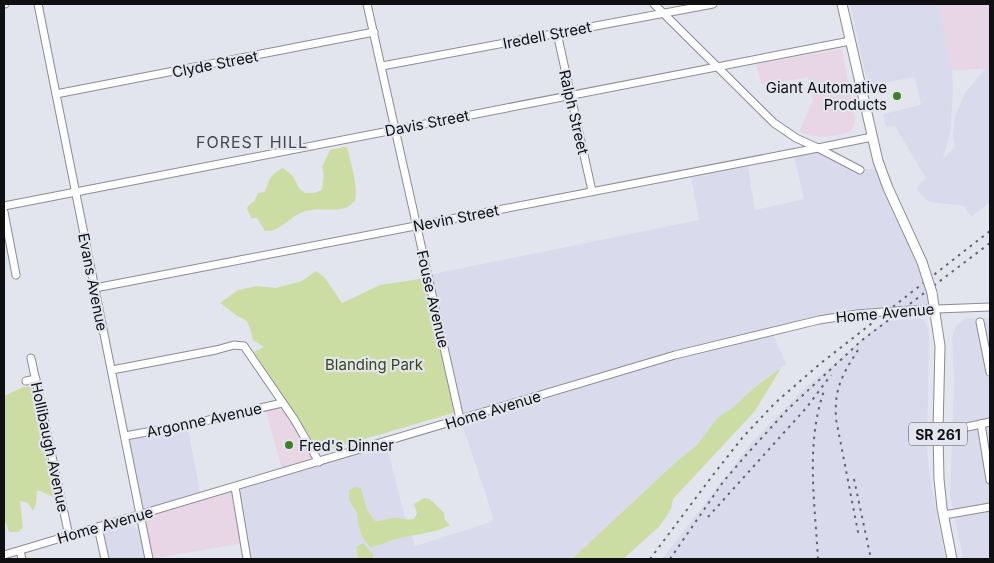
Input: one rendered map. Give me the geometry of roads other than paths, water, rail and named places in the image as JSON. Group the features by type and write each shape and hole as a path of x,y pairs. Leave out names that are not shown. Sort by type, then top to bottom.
{"main road":[{"name":"SR 261","path":"842,4 872,137 888,188 922,262 932,293 940,360 938,462 944,515 952,559"}],"street":[{"name":"Evans Avenue","path":"38,4 149,559"},
{"name":"Fouse Avenue","path":"368,4 460,419"},
{"path":"654,4 774,123 789,134 860,170"},
{"name":"Iredell Street","path":"382,66 712,4"},
{"name":"Clyde Street","path":"56,94 374,32"},
{"name":"Ralph Street","path":"557,33 592,191"},
{"name":"Davis Street","path":"4,206 396,128 850,41"},
{"name":"Nevin Street","path":"95,288 872,137"},
{"path":"4,212 16,275"},
{"name":"Home Avenue","path":"4,555 675,355 819,320 857,314 934,308 990,307"},
{"path":"980,322 990,372"},
{"path":"112,370 239,345 244,346 309,442 319,462"},
{"name":"Hollibaugh Avenue","path":"31,358 69,536"},
{"path":"26,381 36,379"},
{"name":"Argonne Avenue","path":"125,436 196,423 282,403"},
{"path":"938,431 990,422"},
{"path":"980,424 990,480"},
{"path":"235,487 247,559"},
{"path":"944,515 990,507"},
{"path":"98,527 105,559"},
{"path":"20,551 22,559"}],"railway":[{"path":"650,559 743,437 775,403 821,363 990,231"},
{"path":"670,559 723,482 788,409 861,341 990,243"},
{"path":"858,350 840,383 836,399 836,419 859,537"},
{"path":"708,517 807,407 831,375"},
{"path":"818,559 813,451 815,430 825,388"},
{"path":"854,479 871,559"}],"place":[{"name":"Giant Automative Products","path":"897,96"},
{"name":"Fred's Dinner","path":"289,445"}],"district":[{"name":"FOREST HILL","path":"252,142"}],"park label":[{"name":"Blanding Park","path":"374,364"}]}
